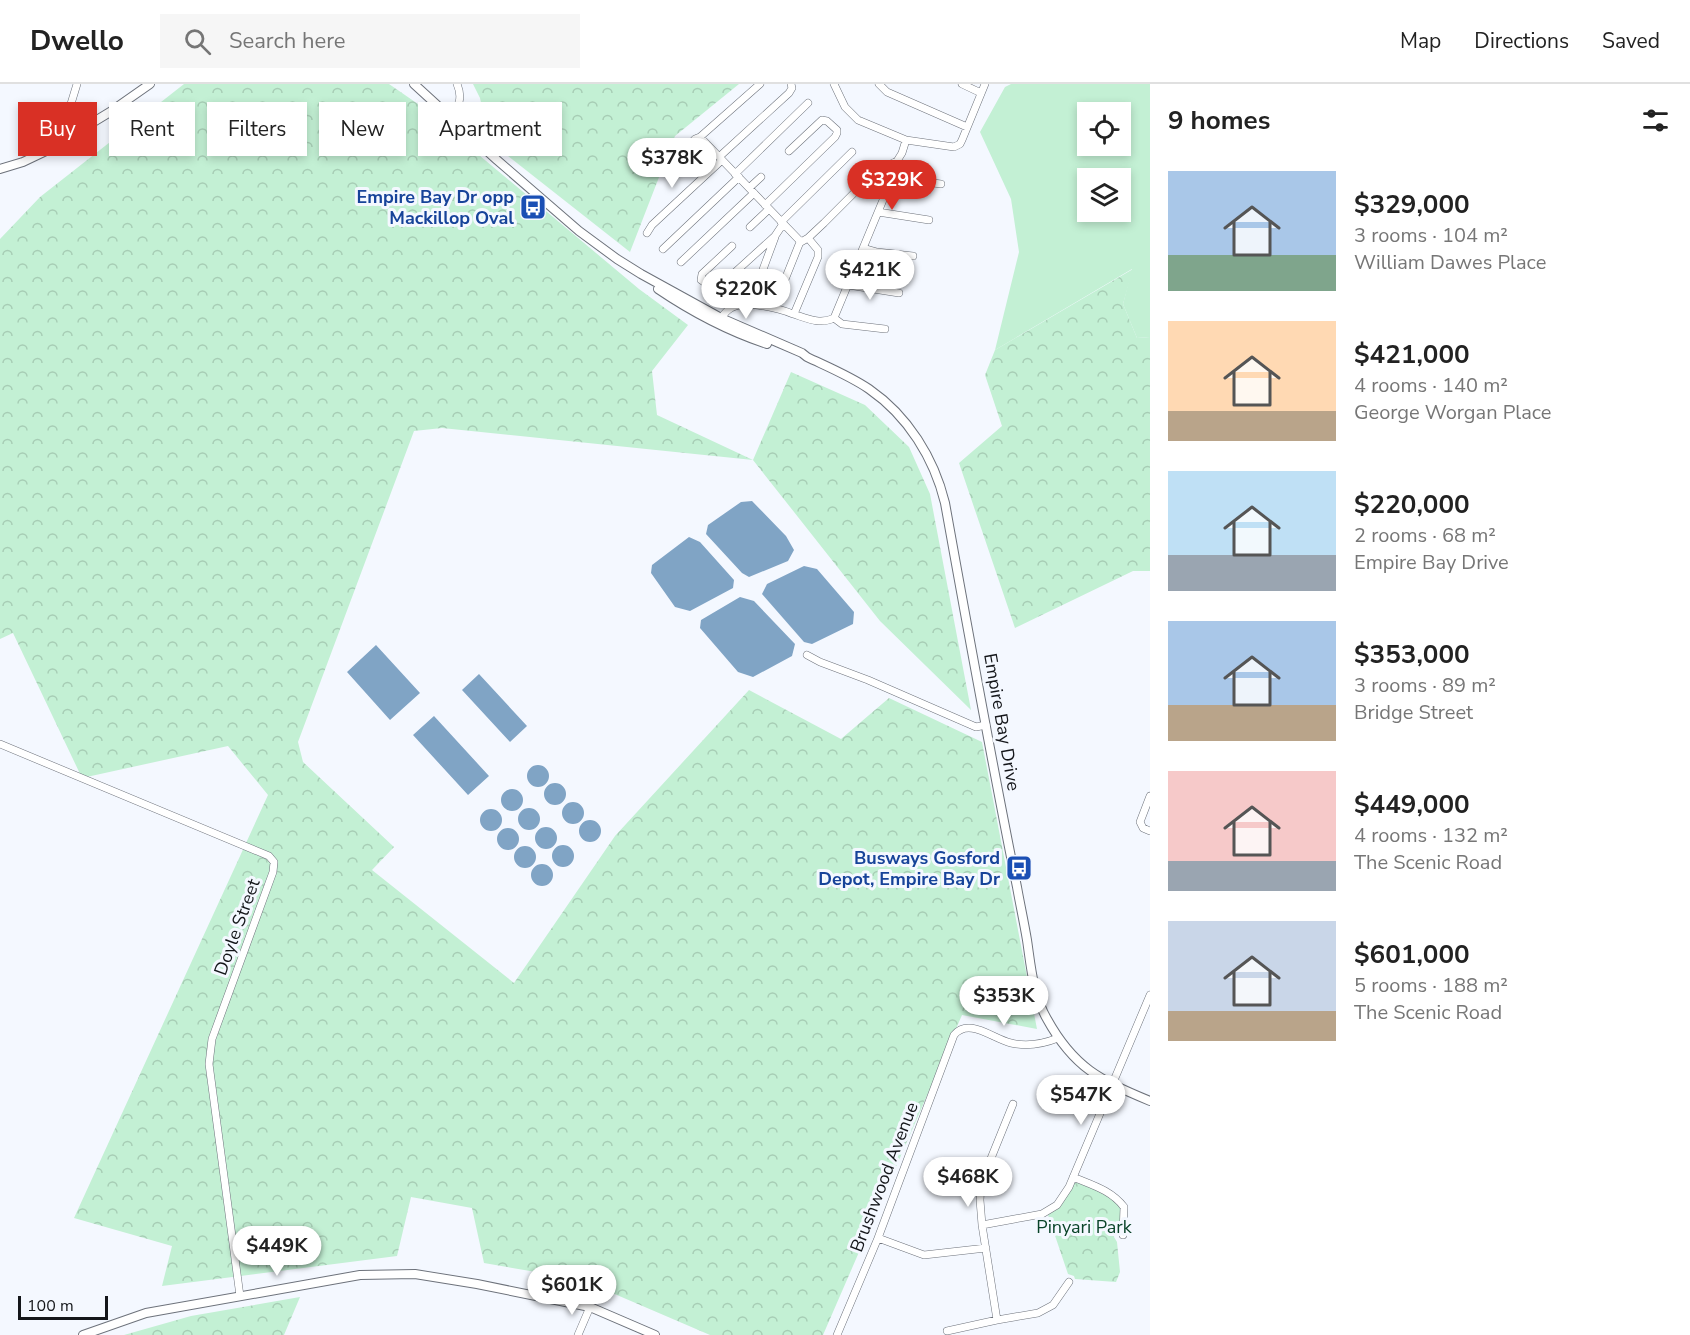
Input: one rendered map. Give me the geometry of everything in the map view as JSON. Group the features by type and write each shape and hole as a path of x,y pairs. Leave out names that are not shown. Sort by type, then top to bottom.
{"main road":[{"path":"0,169 44,152 111,112 150,84"},
{"name":"Empire Bay Drive","path":"414,84 433,102"},
{"name":"Empire Bay Drive","path":"493,156 579,231 641,274 721,318 802,353 853,380 880,397 907,424 928,458 945,504 1034,983 1042,1010 1058,1038 1088,1070 1111,1084 1150,1101"},
{"name":"Empire Bay Drive","path":"641,274 645,280 696,313 744,336 801,357 807,357"},
{"path":"696,313 703,313 716,319 721,318 728,326 743,333 744,336"},
{"path":"83,1335 146,1313 360,1275 415,1274 590,1307 655,1335"}],"street":[{"path":"72,102 77,84"},
{"path":"457,84 460,102"},
{"path":"676,159 695,139 760,84"},
{"path":"647,233 649,227 789,93 792,88 791,84"},
{"path":"834,84 845,107 854,117 906,140 956,147 960,144 985,84"},
{"path":"879,84 890,94 967,127"},
{"path":"962,84 981,93"},
{"path":"663,249 808,103"},
{"path":"750,227 835,137 837,131 827,121 822,120 789,151"},
{"path":"700,137 800,242"},
{"path":"778,297 800,242 808,238 875,172 899,158 906,140"},
{"path":"755,291 782,223 852,152"},
{"path":"721,318 731,308 747,304 819,321 834,318 888,188 886,166"},
{"path":"681,262 752,191 761,177"},
{"path":"888,188 914,181 942,184"},
{"path":"878,212 929,220"},
{"path":"732,246 704,271 700,276 701,280 711,286 722,285 775,236"},
{"path":"794,314 818,257 818,250 808,238"},
{"path":"863,248 913,256"},
{"path":"848,285 899,292"},
{"path":"834,318 842,324 885,329"},
{"path":"807,655 976,727 986,725"},
{"name":"Doyle Street","path":"0,744 269,856 274,862 273,872 212,1039 209,1064 240,1296"},
{"path":"1147,830 1140,822 1150,796"},
{"path":"982,1225 1042,1214 1057,1205 1069,1187 1150,995"},
{"name":"Brushwood Avenue","path":"837,1335 878,1238 954,1035 959,1029 972,1028 1010,1043 1026,1045 1058,1038"},
{"path":"997,1320 982,1225 981,1183 1013,1104"},
{"path":"1073,1177 1116,1197 1124,1207 1123,1235"},
{"path":"878,1238 924,1255 986,1248"},
{"path":"947,1331 1038,1313 1053,1305 1069,1282"},
{"path":"578,1335 590,1307"}],"green space":[{"path":"184,84 389,84 418,104 418,156 480,156 639,289 688,325 652,371 657,415 753,460 442,428 414,431 298,742 303,762 394,847 372,870 514,983 615,836 749,690 841,739 889,698 982,742 1037,1029 962,1015 823,1335 710,1335 582,1280 484,1263 472,1208 411,1197 397,1256 162,1286 172,1246 74,1218 268,795 228,746 82,778 13,633 0,639 0,239 40,197 92,156 97,156 97,152 109,143 109,156 195,156 195,102 161,102"},
{"path":"473,84 739,84 675,136 630,252 508,156 562,156 562,102 481,102"},
{"path":"1011,84 1150,84 1150,337 1137,338 1123,304 1132,269 995,350 1019,252 1011,199 980,132 1005,87"},
{"path":"1133,269 1123,304 1137,338 1150,337 1150,571 1133,571 1015,628 959,463 1002,426 985,375 995,350"},
{"path":"791,372 865,405 909,447 930,494 971,710 880,621 753,460"},
{"name":"Pinyari Park","path":"1078,1182 1109,1196 1120,1207 1122,1215 1114,1237 1117,1242 1120,1272 1116,1282 1075,1279 1074,1276 1068,1274 1048,1215 1061,1205 1074,1183"},
{"path":"300,1297 284,1335 124,1335 191,1316"}],"water":[{"path":"752,501 786,536 794,550 788,561 749,577 742,573 706,534 708,525 741,502"},
{"path":"689,537 700,542 734,580 733,588 690,611 675,607 651,573 652,565"},
{"path":"804,566 817,569 854,612 853,624 812,644 804,642 762,594 767,584"},
{"path":"740,597 754,601 795,644 792,656 753,677 738,672 700,628 701,620"},
{"path":"376,645 420,693 390,720 347,672"},
{"path":"479,674 527,726 510,742 462,690"},
{"path":"434,716 489,776 468,795 413,735"},
{"path":"538,765 546,768 549,776 546,784 538,787 530,784 527,776 530,768"},
{"path":"555,783 563,786 566,794 563,802 555,805 547,802 544,794 547,786"},
{"path":"512,789 520,792 523,800 520,808 512,811 504,808 501,800 504,792"},
{"path":"573,802 581,805 584,813 581,821 573,824 565,821 562,813 565,805"},
{"path":"529,808 537,811 540,819 537,827 529,830 521,827 518,819 521,811"},
{"path":"491,809 499,812 502,820 499,828 491,831 483,828 480,820 483,812"},
{"path":"590,820 598,823 601,831 598,839 590,842 582,839 579,831 582,823"},
{"path":"546,827 554,830 557,838 554,846 546,849 538,846 535,838 538,830"},
{"path":"508,828 516,831 519,839 516,847 508,850 500,847 497,839 500,831"},
{"path":"563,845 571,848 574,856 571,864 563,867 555,864 552,856 555,848"},
{"path":"525,846 533,849 536,857 533,865 525,868 517,865 514,857 517,849"},
{"path":"542,864 550,867 553,875 550,883 542,886 534,883 531,875 534,867"}],"place":[{"name":"Empire Bay Dr opp Mackillop Oval","path":"533,207"},
{"name":"Busways Gosford Depot, Empire Bay Dr","path":"1019,868"}]}
